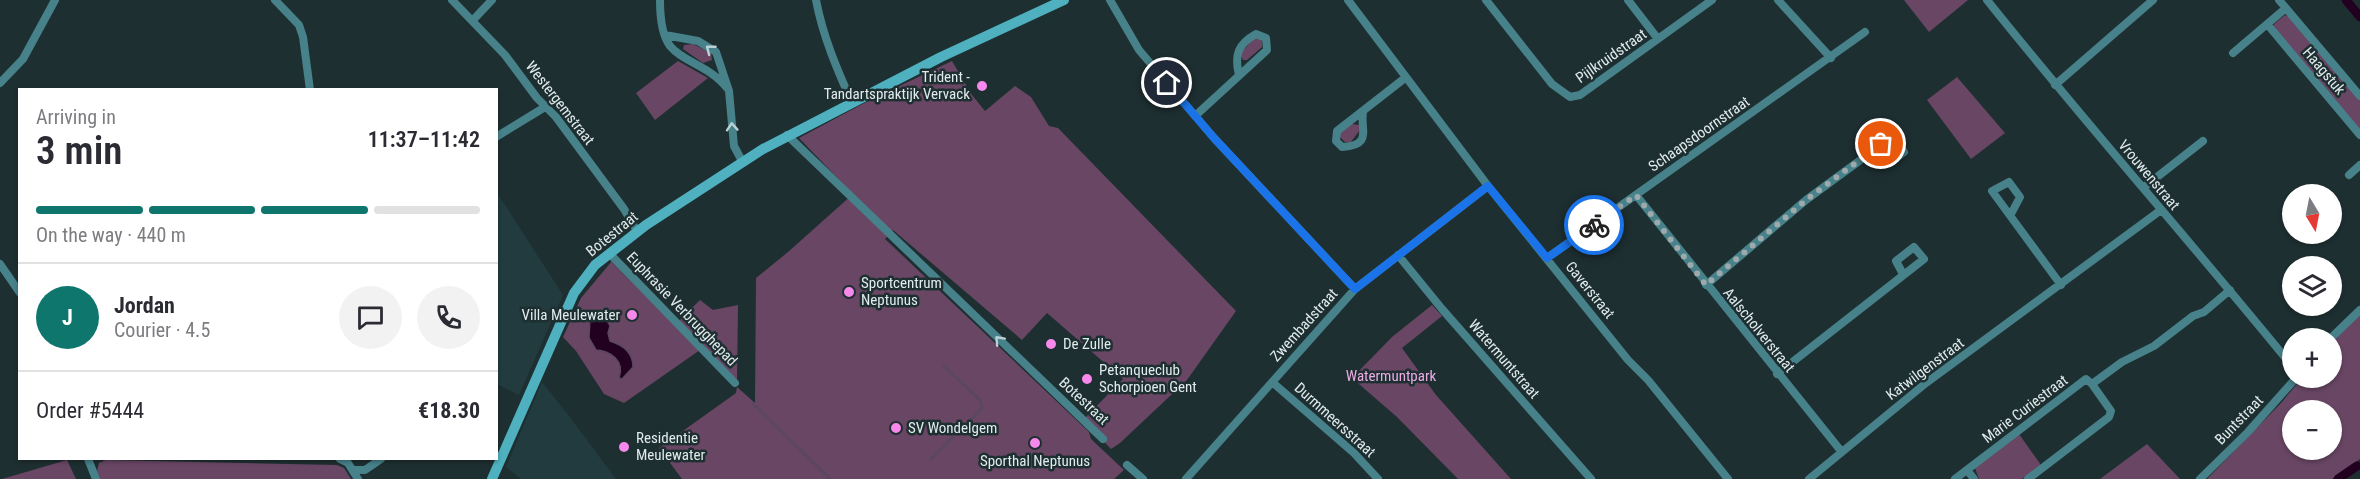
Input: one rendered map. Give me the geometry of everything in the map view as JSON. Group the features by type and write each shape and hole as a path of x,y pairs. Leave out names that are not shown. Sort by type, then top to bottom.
{"street":[{"path":"0,83 23,59 55,0"},
{"path":"276,0 299,25 303,37 310,88"},
{"name":"Westergemstraat","path":"452,0 505,55 556,117 624,209 637,231"},
{"path":"473,20 492,0"},
{"path":"660,0 664,35 674,50 715,75 729,91"},
{"path":"816,0 830,54 852,103"},
{"name":"Botestraat","path":"492,479 574,293 594,265 637,231 742,161 787,135 941,57 1064,0"},
{"path":"1110,0 1139,50 1195,116 1355,289"},
{"name":"Gaverstraat","path":"1348,0 1488,186 1628,360 1648,380 1728,479"},
{"name":"Pijlkruidstraat","path":"1486,0 1552,84 1570,96 1580,95 1712,0"},
{"path":"1628,0 1658,39"},
{"path":"1778,0 1831,58"},
{"name":"Vrouwenstraat","path":"1987,0 2055,85 2282,354"},
{"path":"2055,85 2153,0"},
{"name":"Haagstuk","path":"2279,0 2360,96"},
{"path":"2232,53 2286,8"},
{"name":"Haagstuk","path":"2266,24 2360,135"},
{"name":"Schaapsdoornstraat","path":"1547,258 1865,32"},
{"path":"1195,116 1267,50 1268,42 1262,35 1256,34 1246,39 1238,50 1236,62 1239,75"},
{"path":"664,35 698,41 713,48 718,56 729,91 734,146 742,161"},
{"path":"1363,112 1365,133 1352,147 1342,147 1336,141 1337,131 1405,78"},
{"path":"498,136 545,106"},
{"name":"Botestraat","path":"787,135 1103,439"},
{"path":"2144,188 2203,141"},
{"path":"1706,285 1806,200 1870,153"},
{"path":"2349,175 2360,165"},
{"name":"Zwembadstraat","path":"1186,479 1355,289 1488,186"},
{"name":"Aalscholverstraat","path":"1636,195 1841,452"},
{"name":"Katwilgenstraat","path":"1809,479 1926,383 2161,210"},
{"path":"2011,214 2061,285"},
{"name":"Euphrasie Verbrugghepad","path":"609,253 735,383"},
{"name":"Watermuntstraat","path":"1398,255 1442,309 1591,479"},
{"path":"0,264 18,290"},
{"path":"1777,374 1903,274"},
{"name":"Marie Curiestraat","path":"1955,479 2086,379 2092,384 2122,362 2154,346 2193,316 2204,312 2230,290"},
{"path":"2341,328 2360,310"},
{"name":"Durmmeersstraat","path":"1272,381 1354,453 1378,479"},
{"path":"2028,479 2109,417 2111,411 2092,384"},
{"name":"Buntstraat","path":"2200,479 2248,432 2287,388"},
{"path":"88,460 96,479"},
{"path":"342,460 354,470 358,479"},
{"path":"354,470 365,470 380,460"},
{"path":"1127,465 1143,479"},
{"path":"1967,470 1974,479"}],"shaded area":[{"path":"498,194 563,295 519,395 498,384"},
{"path":"595,316 606,319 610,326 608,333 610,341 623,347 633,362 633,367 622,379 619,378 620,367 615,358 607,352 596,350 589,338 590,318"},
{"path":"542,382 616,479 521,479 506,467"}],"green space":[{"path":"1904,0 1968,0 1929,32"},
{"path":"2285,15 2290,17 2360,99 2360,130 2273,27"},
{"path":"1254,38 1262,41 1262,47 1247,60 1243,60 1240,54"},
{"path":"693,44 711,53 712,60 703,63 683,49 684,45"},
{"path":"678,61 708,78 655,120 636,93"},
{"path":"952,61 972,95 985,111 1015,86 1031,97 1049,126 1058,128 1236,311 1187,380 1111,449 1083,420 1123,379 1047,313 1022,340 893,230 885,239 1089,432 1091,439 1124,470 1114,479 682,479 659,448 736,393 737,387 755,403 756,278 853,194 799,138 870,100"},
{"path":"1957,77 2005,133 1971,159 1927,100"},
{"path":"1352,124 1360,125 1360,130 1350,143 1345,142 1340,137 1340,133"},
{"path":"612,261 700,350 624,403 604,394 576,351 563,337 581,298"},
{"path":"700,300 713,310 738,305 737,382 679,321"},
{"name":"Watermuntpark","path":"1432,305 1442,316 1402,348 1436,395 1511,479 1458,479 1397,417 1352,378 1392,337"},
{"path":"2360,314 2360,459 2332,479 2207,479 2282,402 2282,460 2342,460 2342,400 2284,400 2294,388 2342,388 2342,333"},
{"path":"2019,434 2041,465 2022,479 1979,479 1975,468"},
{"path":"2147,444 2180,479 2100,479"},
{"path":"67,460 76,479 2,479"},
{"path":"106,460 337,465 344,468 351,479 100,479 97,471 99,463"}],"waterway":[{"path":"2346,0 2360,17"},
{"path":"612,261 629,279"},
{"path":"931,459 982,408 980,400 944,366"},
{"path":"753,404 830,479"},
{"path":"2338,479 2357,466"}],"way so far":[{"path":"1594,225 1636,195 1706,285 1806,200 1881,144"}],"place":[{"name":"Trident - Tandartspraktijk Vervack","path":"982,86"},
{"name":"Sportcentrum Neptunus","path":"849,292"},
{"name":"Villa Meulewater","path":"632,315"},
{"name":"De Zulle","path":"1051,344"},
{"name":"Petanqueclub Schorpioen Gent","path":"1087,379"},
{"name":"SV Wondelgem","path":"896,428"},
{"name":"Sporthal Neptunus","path":"1035,443"},
{"name":"Residentie Meulewater","path":"624,447"}],"route":[{"path":"1167,83 1214,138 1355,289 1488,186 1547,258 1594,225"}]}
